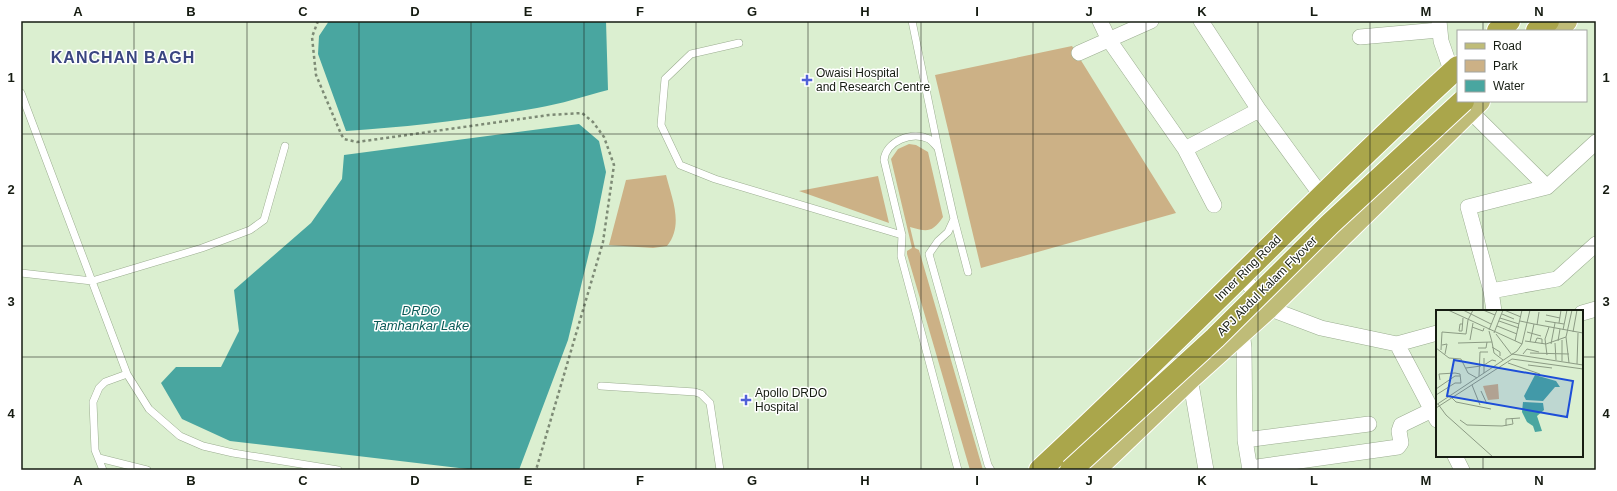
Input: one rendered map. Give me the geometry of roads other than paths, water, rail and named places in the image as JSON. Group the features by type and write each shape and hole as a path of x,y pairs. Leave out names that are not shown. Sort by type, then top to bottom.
{"highway":[{"path":"1499,30 1509,21"},
{"path":"1538,30 1548,21"},
{"name":"Inner Ring Road","path":"1040,470 1242,275 1321,195 1455,70"},
{"name":"APJ Abdul Kalam Flyover","path":"1070,470 1215,338 1330,224 1470,104"}],"main road":[{"path":"1557,30 1566,21"},
{"path":"1094,470 1190,378 1268,308 1470,104"}],"street":[{"path":"1100,21 1109,40 1185,149 1214,205"},
{"path":"1079,53 1151,21"},
{"path":"1201,21 1259,110 1321,195"},
{"path":"1360,37 1439,25 1441,41 1455,70"},
{"path":"1470,104 1547,187"},
{"path":"1185,149 1259,110"},
{"path":"1494,310 1491,291 1468,207 1547,187 1596,142"},
{"path":"1491,291 1557,279 1596,244"},
{"path":"1242,275 1268,308 1321,328 1397,344 1436,333"},
{"path":"1583,313 1596,309"},
{"path":"1242,331 1244,348 1244,440 1250,469 1398,447 1401,443 1399,431 1400,425 1435,415 1397,344"},
{"path":"1190,378 1206,470"},
{"path":"1244,440 1369,424"},
{"path":"1456,457 1462,470"}],"lane":[{"path":"912,21 938,148 968,272"},
{"path":"739,43 691,54 665,79 661,125 680,165 715,178 902,235"},
{"path":"21,93 126,374 149,409 180,436 197,444 233,453 338,470"},
{"path":"938,148 930,139 912,137 900,140 884,152 884,160 902,235 900,256 958,470"},
{"path":"21,273 92,281 202,248 250,230 264,220 285,146"},
{"path":"954,219 948,232 938,240 929,254 988,465 991,470"},
{"path":"103,470 95,450 93,402 99,388 106,382 126,374"},
{"path":"601,386 695,392 701,394 710,403 720,470"},
{"path":"99,458 147,470"}],"water":[{"path":"329,21 606,21 608,90 555,104 513,112 418,125 346,131 318,54 319,36"},
{"name":"DRDO Tamhankar Lake","path":"579,124 599,141 606,172 594,232 568,340 519,470 476,470 230,441 182,419 161,383 176,367 221,367 239,331 234,290 311,223 342,179 344,155"}],"place":[{"name":"Owaisi Hospital and Research Centre","path":"807,80"},
{"name":"Apollo DRDO Hospital","path":"746,400"}],"district":[{"name":"KANCHAN BAGH","path":"123,57"}]}
